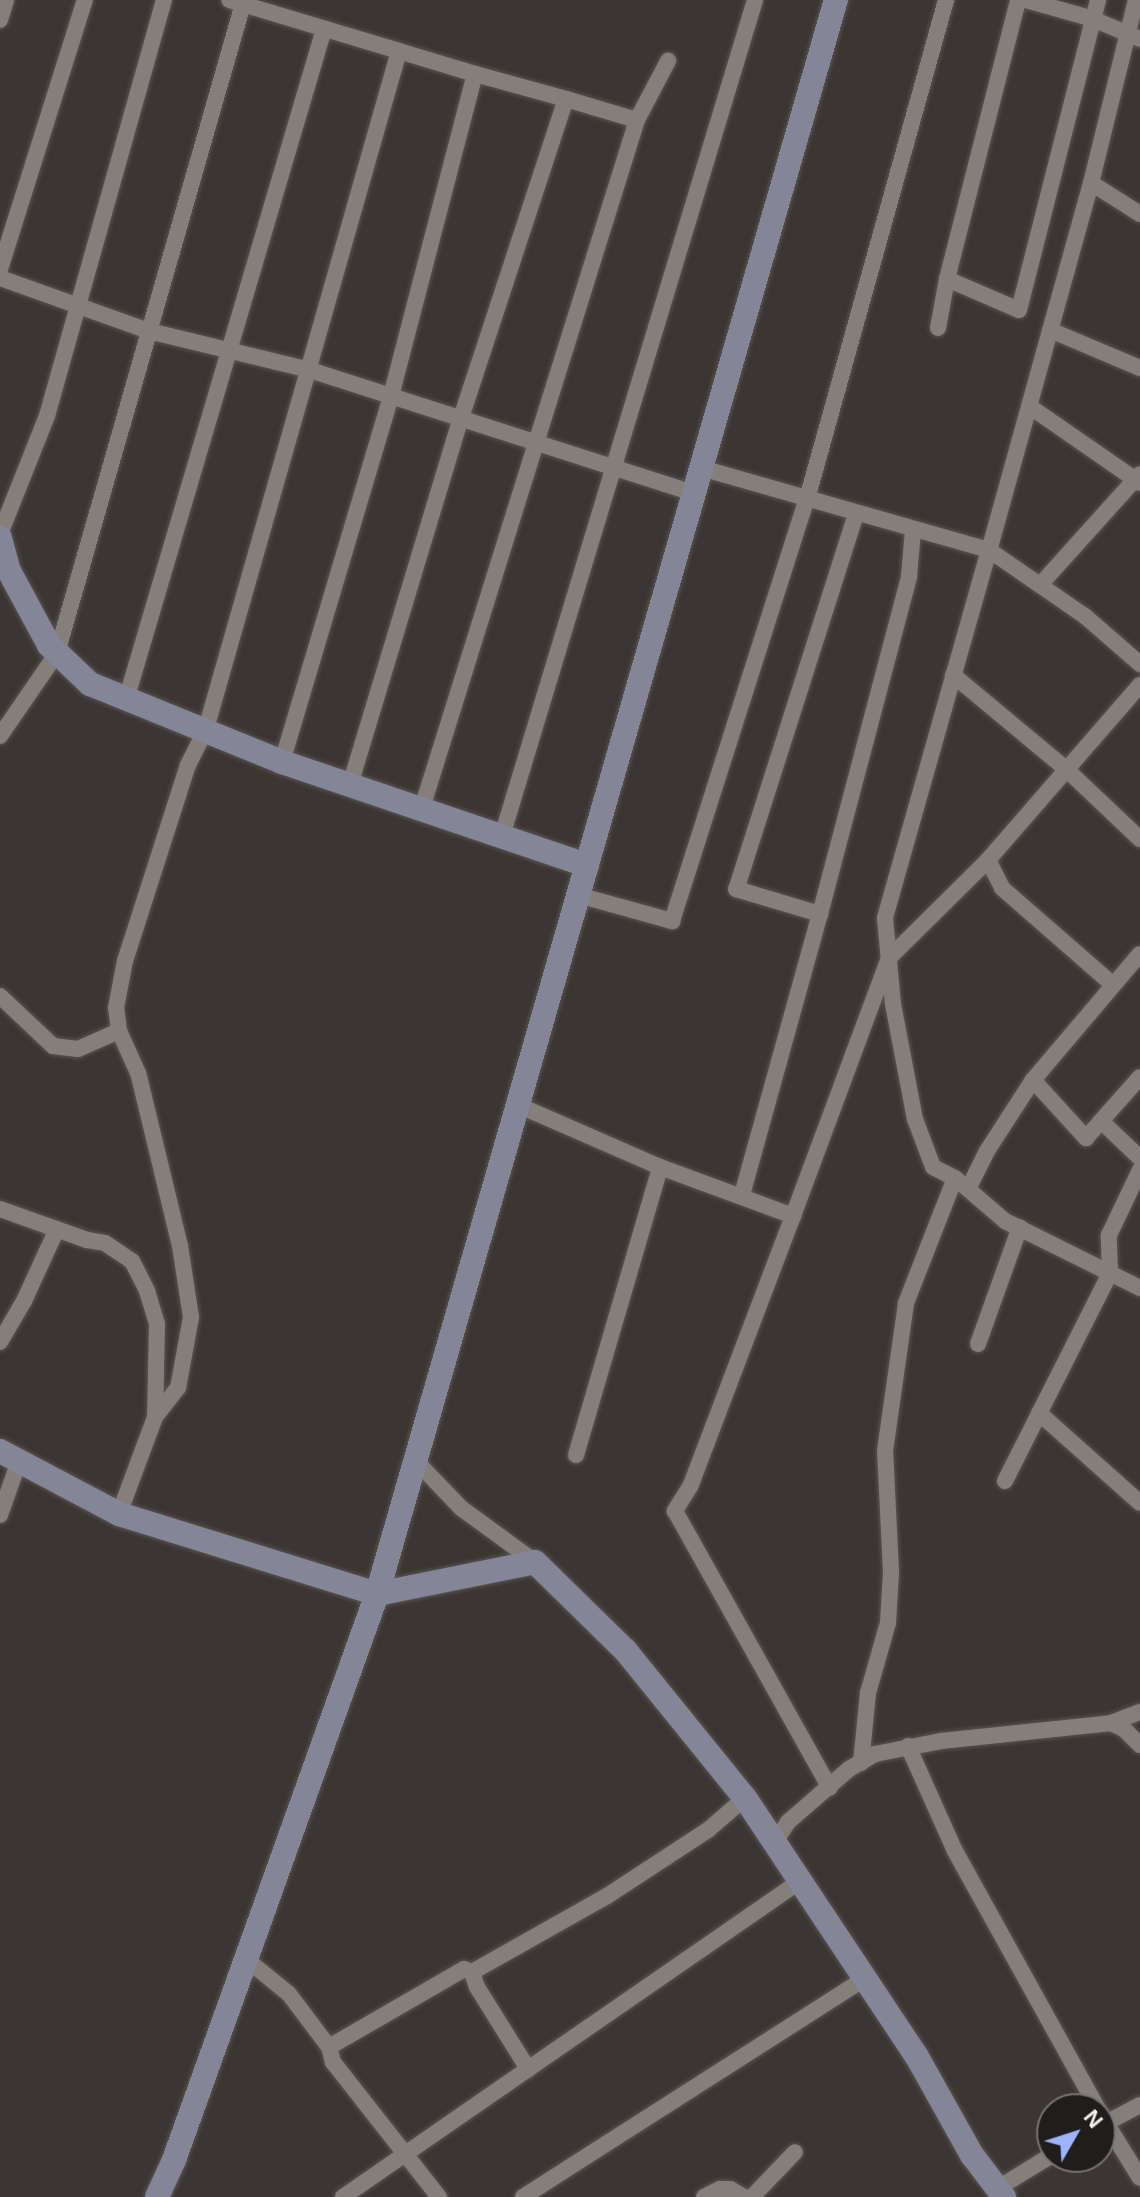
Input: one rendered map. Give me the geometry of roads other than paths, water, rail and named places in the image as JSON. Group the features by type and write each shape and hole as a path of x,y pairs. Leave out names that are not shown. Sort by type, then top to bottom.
{"street":[{"path":"0,20 6,0"},
{"path":"0,269 85,0"},
{"path":"164,0 47,416 0,536 9,571 49,645 90,684 282,762 587,865"},
{"path":"502,836 755,0"},
{"path":"157,2197 174,2160 377,1594 836,0"},
{"path":"578,895 672,921 807,499 946,0"},
{"path":"938,328 947,279 1018,0"},
{"path":"1026,0 1093,19 1134,35"},
{"path":"947,279 1019,310 1098,0"},
{"path":"1136,0 1134,35 885,918 915,1119 933,1167 961,1184 1005,1221 1140,1288"},
{"path":"0,736 57,653 149,331 236,2 637,120"},
{"path":"126,700 324,29"},
{"path":"119,1514 155,1417 178,1388 191,1317 180,1246 138,1073 119,1031 116,1008 137,921 188,765 206,729 399,51"},
{"path":"422,808 637,120 668,61"},
{"path":"282,762 391,396 475,74"},
{"path":"350,785 461,418 566,99"},
{"path":"1091,183 1140,214"},
{"path":"0,278 77,308 149,331 229,353 310,370 694,493"},
{"path":"1050,330 1140,368"},
{"path":"1029,406 1138,479 1040,585"},
{"path":"701,468 989,550 1086,617 1140,664"},
{"path":"820,914 736,889 856,514"},
{"path":"742,1195 909,576 913,530"},
{"path":"953,675 1066,769 1140,839"},
{"path":"830,1788 675,1511 691,1485 889,958 988,860 1140,685"},
{"path":"988,860 1002,888 1113,985"},
{"path":"861,1763 868,1693 888,1623 891,1572 885,1451 906,1303 961,1184 987,1151 1033,1080 1140,954"},
{"path":"0,996 53,1046 78,1049 119,1031"},
{"path":"1033,1080 1086,1138 1140,1077"},
{"path":"518,1105 660,1167 793,1216"},
{"path":"1101,1121 1140,1158"},
{"path":"576,1455 660,1167"},
{"path":"1005,1481 1110,1273 1109,1235 1140,1170"},
{"path":"0,1209 105,1243 132,1261 147,1291 157,1324 155,1417"},
{"path":"978,1344 1020,1227"},
{"path":"0,1342 24,1301 57,1229"},
{"path":"1039,1413 1140,1503"},
{"path":"0,1515 9,1456 119,1514 377,1594 535,1562"},
{"path":"415,1460 461,1508 535,1562 625,1650 745,1798 916,2055 972,2155 1001,2193 1036,2167"},
{"path":"775,1842 788,1822 875,1754 908,1746 1111,1723 1140,1712"},
{"path":"1111,1723 1124,1729 1140,1745"},
{"path":"908,1746 955,1851 1088,2093"},
{"path":"329,2047 464,1969 472,1972 607,1896 708,1830 745,1798"},
{"path":"343,2197 800,1881"},
{"path":"246,1959 289,1994 329,2047 333,2062 439,2197"},
{"path":"472,1972 477,1987 528,2069"},
{"path":"531,2195 865,1978"},
{"path":"1116,2112 1140,2105"},
{"path":"1116,2140 1140,2178"},
{"path":"752,2197 795,2152"},
{"path":"704,2197 720,2189 730,2189 744,2197"}]}
